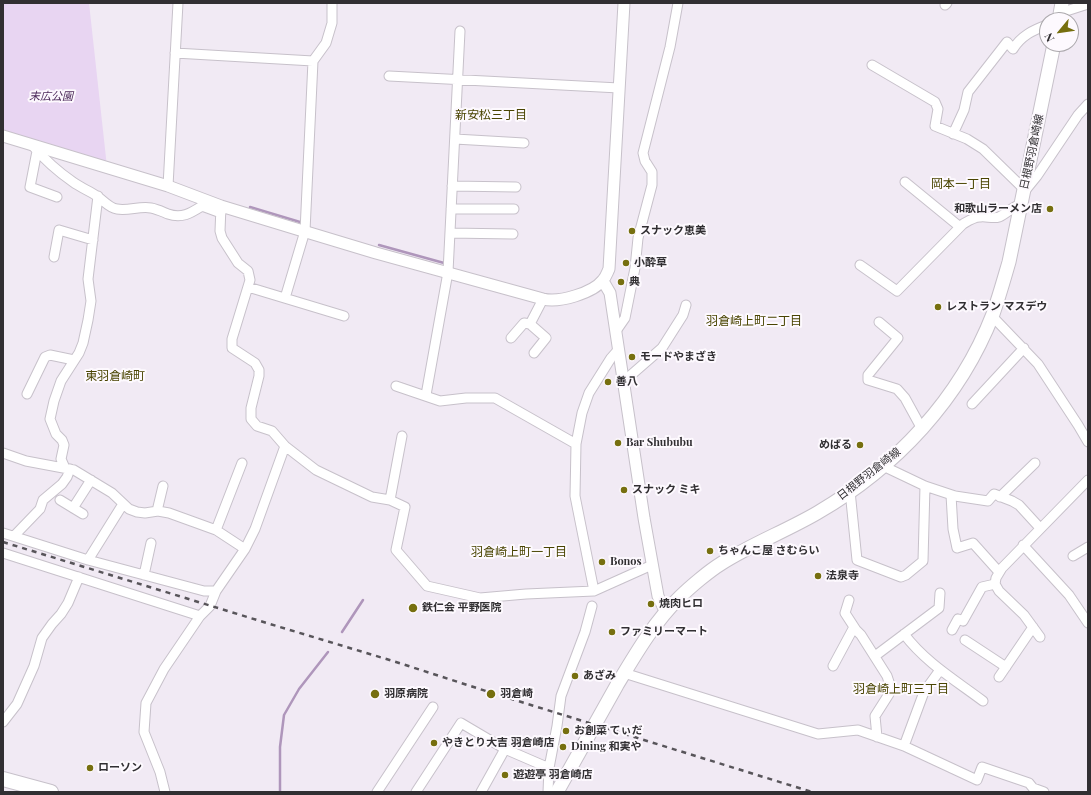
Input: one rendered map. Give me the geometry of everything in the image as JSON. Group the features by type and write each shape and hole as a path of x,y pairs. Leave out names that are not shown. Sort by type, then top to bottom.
{"main road":[{"name":"日根野羽倉崎線","path":"556,792 637,651 680,597 720,564 817,512 850,491 883,466 922,429 937,412 963,374 992,316 1009,262 1052,52"},
{"path":"3,779 51,792"}],"street":[{"path":"168,186 178,3"},
{"path":"285,298 305,231 312,61 326,43 332,23 332,3"},
{"path":"34,148 58,172 98,196 112,207 118,209 146,207 154,208 173,216 183,216 191,214 202,206 305,231 376,253 543,299 560,300 570,298 593,288 603,281 609,269 624,3"},
{"path":"616,331 625,318 635,268 638,238 652,185 652,172 645,161 643,152 670,47 678,3"},
{"path":"1060,12 1088,4"},
{"path":"953,134 964,110 968,92 1007,42 1013,49 1019,40 1025,35 1039,29"},
{"path":"426,395 448,272 460,31"},
{"path":"175,53 312,61"},
{"path":"872,65 935,102 938,109 935,126 967,139 983,149 1023,195"},
{"path":"389,76 619,88"},
{"path":"860,265 897,291 960,227 972,219 995,218 1001,216 1013,207 1037,176 1078,114 1088,104"},
{"path":"3,136 34,148 168,186 221,210"},
{"path":"454,139 524,143"},
{"path":"34,148 30,187 56,197"},
{"path":"905,182 960,227"},
{"path":"452,186 516,187"},
{"path":"14,536 40,509 42,500 62,484 67,477 68,469 62,459 64,445 62,440 56,434 50,419 61,381 83,343 88,320 91,301 88,279 98,196"},
{"path":"451,209 514,209"},
{"path":"221,210 220,231 222,238 238,263 248,271 250,280 232,339 232,348 255,363 259,370 259,376 251,408 251,418 257,426 272,431 285,446 316,470 372,497 390,500 405,507 396,550 427,586 480,598 594,591 652,565"},
{"path":"54,257 60,230 93,240"},
{"path":"450,233 513,234"},
{"path":"603,281 610,293 652,565 658,596 666,613"},
{"path":"248,287 344,316"},
{"path":"530,324 543,299"},
{"path":"623,382 662,348 683,315 686,305"},
{"path":"992,316 1038,364 1088,442"},
{"path":"879,322 898,338 868,375 868,380 897,389 905,398 922,429"},
{"path":"511,338 524,323 530,324 546,338 534,353"},
{"path":"972,404 1024,348"},
{"path":"594,591 576,496 576,444 582,413 589,393 611,358 618,350"},
{"path":"27,394 45,357 50,355 74,360"},
{"path":"396,386 440,401 466,398 495,398 576,444"},
{"path":"390,500 402,436"},
{"path":"165,792 160,772 144,732 146,703 164,669 200,616 210,606 216,592 245,549 264,508 285,446"},
{"path":"3,453 26,461 74,470 112,493 129,509 145,513 157,511 169,513 216,530 245,549"},
{"path":"216,530 242,463"},
{"path":"1000,497 1035,463"},
{"path":"883,466 925,486 951,494 988,501 994,494 1012,501 1019,505 1040,528"},
{"path":"73,508 91,480"},
{"path":"1040,637 1024,615 999,591 995,584 996,578 1002,568 1088,480"},
{"path":"157,511 163,486"},
{"path":"850,491 856,560 901,577 906,576 922,560 925,486"},
{"path":"951,494 953,529 957,548 973,543 999,572"},
{"path":"60,500 83,514"},
{"path":"88,560 122,504"},
{"path":"3,533 88,560 204,591 216,592"},
{"path":"144,575 151,543"},
{"path":"1023,546 1069,595 1088,623"},
{"path":"1073,556 1088,547"},
{"path":"3,553 200,616"},
{"path":"3,722 17,704 34,666 42,638 68,603 78,577"},
{"path":"952,630 958,619 963,621 982,587 995,584"},
{"path":"875,656 939,608 940,593"},
{"path":"849,600 844,613 861,634 888,676 890,685 888,694 875,716 877,737"},
{"path":"548,792 549,768 561,696 585,632 592,606"},
{"path":"833,666 854,627"},
{"path":"999,677 1033,627"},
{"path":"904,634 924,657 983,701"},
{"path":"965,640 1006,667"},
{"path":"904,746 924,692 940,670"},
{"path":"624,673 818,734 858,730 904,746 977,780 982,767 1029,783 1033,788 1044,792"},
{"path":"379,791 433,707"},
{"path":"416,792 461,722 505,749 549,768"},
{"path":"481,792 505,749"}],"green space":[{"name":"末広公園","path":"3,3 89,3 107,167 3,134"}],"waterway":[{"path":"250,207 300,222"},
{"path":"379,245 444,263"},
{"path":"342,632 363,600"},
{"path":"280,792 280,747 284,715 299,689 328,652"}],"railway":[{"path":"3,542 393,661 812,792"}],"place":[{"name":"和歌山ラーメン店","path":"1050,209"},
{"name":"スナック恵美","path":"632,231"},
{"name":"小酔草","path":"626,263"},
{"name":"典","path":"621,282"},
{"name":"レストラン マスデウ","path":"938,307"},
{"name":"モードやまざき","path":"632,357"},
{"name":"善八","path":"608,382"},
{"name":"Bar Shububu","path":"618,443"},
{"name":"めばる","path":"860,445"},
{"name":"スナック ミキ","path":"624,490"},
{"name":"ちゃんこ屋 さむらい","path":"710,551"},
{"name":"Bonos","path":"602,562"},
{"name":"法泉寺","path":"818,576"},
{"name":"焼肉ヒロ","path":"651,604"},
{"name":"鉄仁会 平野医院","path":"413,608"},
{"name":"ファミリーマート","path":"612,632"},
{"name":"あざみ","path":"575,676"},
{"name":"羽原病院","path":"375,694"},
{"name":"羽倉崎","path":"491,694"},
{"name":"お創菜 てぃだ","path":"566,731"},
{"name":"やきとり大吉 羽倉崎店","path":"434,743"},
{"name":"Dining 和実や","path":"563,747"},
{"name":"ローソン","path":"90,768"},
{"name":"遊遊亭 羽倉崎店","path":"505,775"}],"district":[{"name":"新安松三丁目","path":"491,115"},
{"name":"岡本一丁目","path":"961,184"},
{"name":"羽倉崎上町二丁目","path":"754,321"},
{"name":"東羽倉崎町","path":"115,376"},
{"name":"羽倉崎上町一丁目","path":"519,552"},
{"name":"羽倉崎上町三丁目","path":"901,689"}]}
